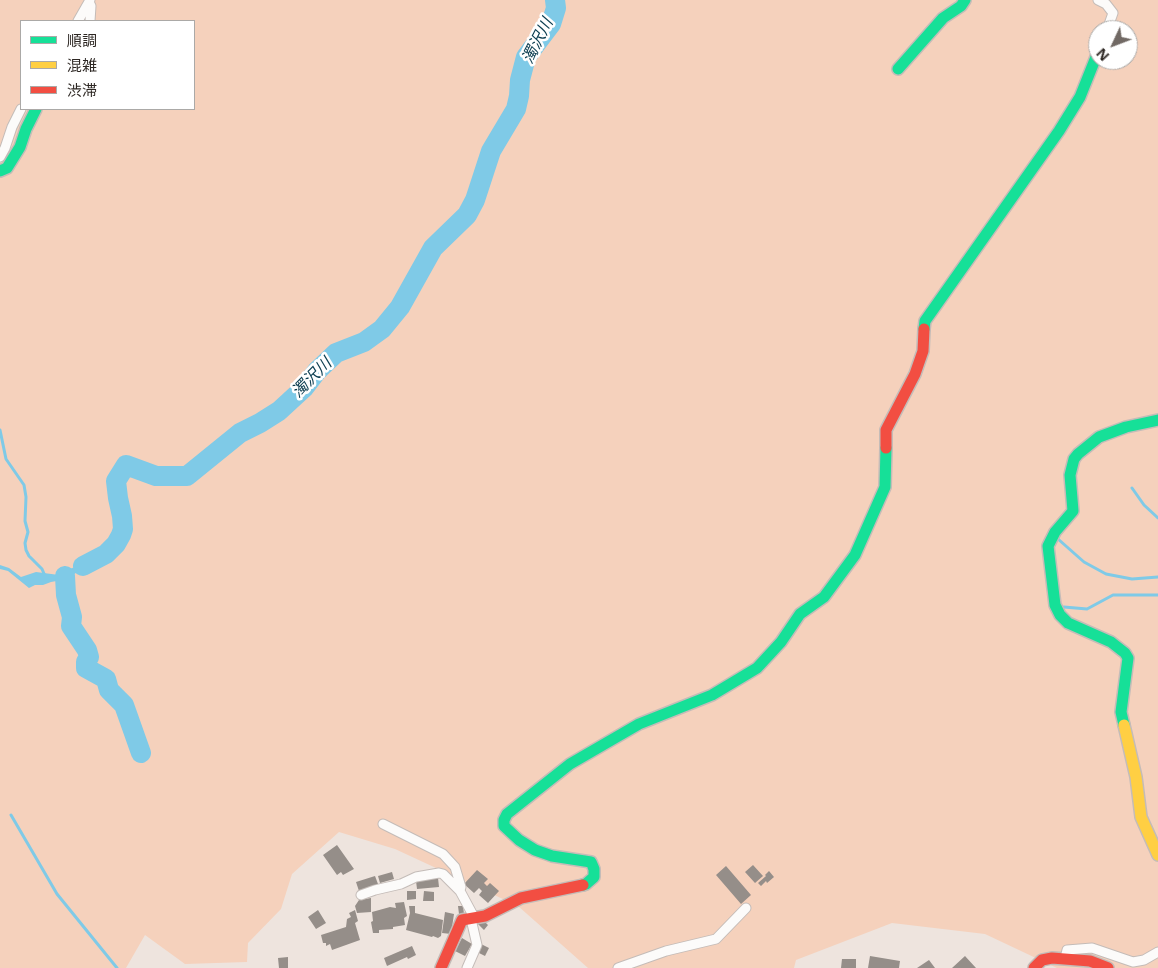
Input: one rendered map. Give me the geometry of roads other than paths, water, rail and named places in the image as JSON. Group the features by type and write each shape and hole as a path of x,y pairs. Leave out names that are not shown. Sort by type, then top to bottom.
{"street":[{"path":"898,69 943,18 961,6 965,0"},
{"path":"1098,0 1106,4 1113,13 1110,20"},
{"path":"79,20 90,1"},
{"path":"90,1 90,20"},
{"path":"441,968 462,920 485,916 521,898 586,884 594,876 591,862 552,856 535,850 519,840 504,826 507,814 570,764 585,755 639,724 712,695 757,668 781,642 800,614 824,597 855,555 885,487 886,430 915,374 923,351 925,321 985,238 1063,124 1080,97 1091,70"},
{"path":"0,157 20,110"},
{"path":"0,171 7,168 20,147 36,110"},
{"path":"1158,420 1126,427 1099,437 1078,454 1074,460 1070,475 1070,487 1074,498 1073,511 1055,532 1048,546 1055,605 1060,616 1068,623 1111,642 1125,653 1128,658 1121,712 1136,777 1140,817 1158,854"},
{"path":"383,824 443,854 455,867 461,887 460,890 472,918 477,945 467,968"},
{"path":"361,895 401,884 416,877 439,873 460,890"},
{"path":"618,968 666,950 716,939 746,908"},
{"path":"1065,958 1066,950 1092,948 1133,962 1144,960 1158,952"},
{"path":"1034,968 1042,960 1052,958 1090,961 1108,968"}],"water":[{"path":"105,551 107,555 69,577 66,582 62,580 35,585 29,588 8,571 0,569 0,565 9,568 21,577 36,572 59,575"}],"waterway":[{"name":"濁沢川","path":"83,566 106,554 116,544 121,535 123,529 122,516 116,481 126,465 156,476 187,476 240,433 279,411 304,388 317,371 336,353 364,342 382,329 400,307 433,248 467,215 475,200 491,151 516,109 520,80 526,57 551,24 556,8 555,0"},
{"path":"0,430 6,459 24,485 26,497 25,521 28,532 25,543 26,550 29,556 42,569 45,576"},
{"path":"1132,488 1144,505 1158,518"},
{"path":"1058,539 1084,562 1106,574 1132,579 1158,577"},
{"path":"65,576 66,595 72,617 71,626 87,650 89,657 86,662 86,668 106,679 109,690 124,705 141,753"},
{"path":"1064,607 1087,609 1113,595 1158,595"},
{"path":"11,815 57,894 117,968"}]}
